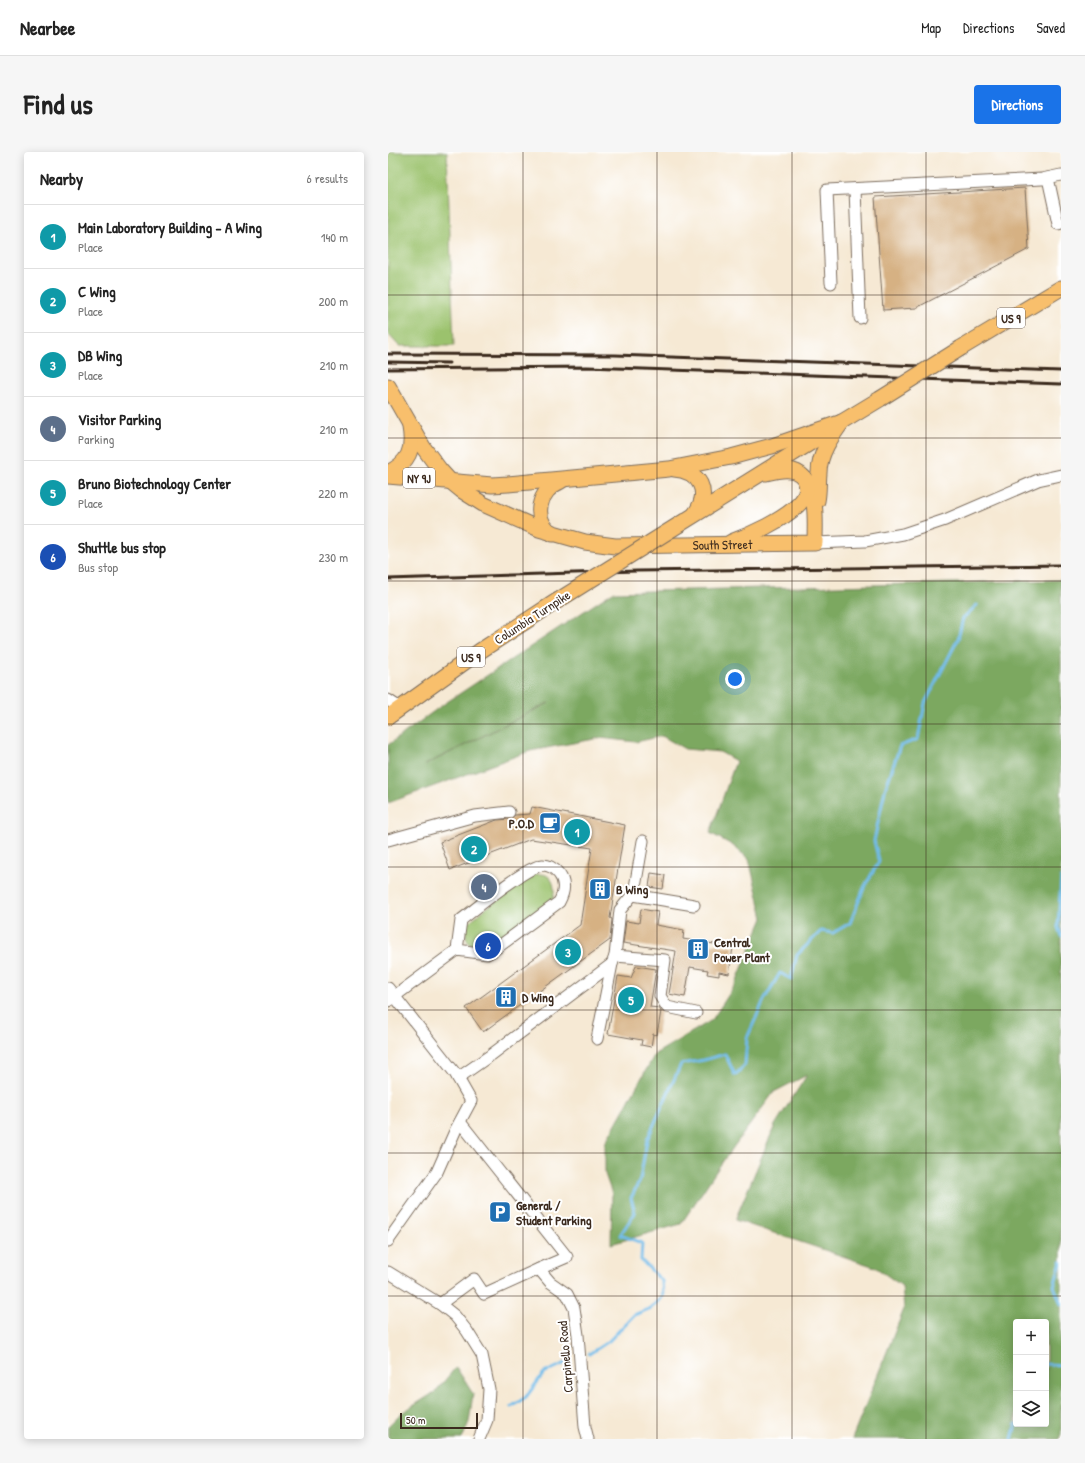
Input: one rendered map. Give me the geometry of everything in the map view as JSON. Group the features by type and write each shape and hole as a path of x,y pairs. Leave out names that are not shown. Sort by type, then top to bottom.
{"main road":[{"name":"US 9","path":"695,514 961,348 1061,288"},
{"name":"South Street","path":"388,386 431,458 450,481 466,494 483,504 524,524 554,535 585,542 615,546 720,546 815,543"},
{"path":"388,473 403,463 411,450 412,435 408,418"},
{"path":"450,481 503,485 669,469 752,452 842,422"},
{"path":"815,510 819,491 818,471 825,448 832,435 842,422"},
{"path":"669,469 689,472 700,483 703,490 703,499 701,506 695,514"},
{"path":"757,476 782,470 790,470 797,472 804,478 812,493 815,510 815,543"},
{"name":"NY 9J","path":"388,476 450,481"},
{"path":"720,546 751,534 791,511 799,504 806,491 804,478"},
{"path":"554,535 542,524 540,506 546,491 552,486 566,480"},
{"name":"Columbia Turnpike","path":"388,717 394,704 474,655 695,514"}],"street":[{"path":"831,283 827,190 1048,178 1061,175"},
{"path":"1048,178 1058,224 1061,223"},
{"path":"855,189 860,318"},
{"name":"South Street","path":"815,543 865,541 903,534 945,520 1038,480 1061,475"},
{"path":"388,840 476,816 509,812"},
{"path":"597,1039 614,960 620,910 633,894 643,841"},
{"path":"388,1241 437,1172 460,1122 472,1101 458,1078 390,995 457,950 487,954 494,950 559,902 563,893 563,879 553,868 543,865 525,872 461,920 457,950"},
{"path":"633,894 694,905"},
{"path":"458,1078 614,960 665,960 660,996 666,1007 696,1013"},
{"path":"440,1304 474,1279 484,1294 567,1257 460,1122"},
{"name":"Carpinello Road","path":"539,1269 550,1282 567,1294 574,1308 578,1336 585,1427 588,1439"},
{"path":"388,1272 440,1304 455,1316 467,1331 482,1355 490,1389 487,1420 479,1439"}],"green space":[{"path":"388,152 447,152 454,346 399,346 388,334"},
{"path":"1061,580 1061,1434 1059,1439 852,1439 904,1309 902,1286 875,1267 735,1220 775,1125 807,1075 774,1092 721,1164 681,1224 611,1244 612,1194 605,1174 605,1143 655,1054 712,1020 735,985 763,918 749,859 732,845 710,833 736,761 720,752 685,749 662,736 636,742 600,738 530,751 388,803 388,745 441,706 613,592","holes":["548,703 549,703 425,765"]},
{"path":"536,874 546,875 552,880 554,895 552,902 487,948 476,948 472,946 467,939 465,929 466,924 525,878"},
{"path":"456,1367 473,1394 469,1422 462,1439 388,1439 388,1426 400,1414 435,1392"}],"building":[{"path":"1025,188 1029,249 916,308 883,310 875,197"},
{"path":"532,807 625,825 610,918 612,919 610,940 483,1032 466,1008 580,925 592,848 531,839 450,870 440,842 497,820 510,819 515,815 530,814"},
{"path":"651,873 665,875 663,889 649,887"},
{"name":"Central Power Plant","path":"641,909 658,912 656,925 684,930 683,939 733,947 729,974 719,972 719,976 707,974 708,970 690,967 685,997 669,994 676,951 623,943 626,921 639,923"},
{"path":"636,966 656,969 650,1007 659,1008 661,1011 657,1035 653,1034 651,1047 641,1045 642,1040 608,1034 618,976 631,978"}],"waterway":[{"path":"589,1354 609,1341 634,1315 651,1308 663,1296 662,1281 641,1260 642,1243 620,1235 635,1213 631,1198 640,1180 647,1140 681,1064 725,1054 735,1075 745,1065 747,1038 764,1000 780,973 791,979 797,955 821,931 833,933 850,923 864,888 879,861 874,841 885,790 900,746 918,739 925,703 958,639 963,618 977,605"},
{"path":"1061,878 1058,927 1061,936"},
{"path":"1061,1262 1054,1286 1061,1304"},
{"path":"511,1407 526,1397 544,1373 570,1361"},
{"path":"1049,1364 1061,1365"},
{"path":"1012,1439 1015,1427"}],"railway":[{"path":"388,354 615,355 1061,371"},
{"path":"388,362 449,363"},
{"path":"388,369 587,367 1061,384"},
{"path":"388,579 637,571 1061,565"}],"place":[{"name":"P.O.D","path":"550,823"},
{"name":"Main Laboratory Building - A Wing","path":"577,832"},
{"name":"C Wing","path":"474,849"},
{"name":"Visitor Parking","path":"484,887"},
{"name":"B Wing","path":"600,889"},
{"name":"Shuttle bus stop","path":"488,946"},
{"name":"Central Power Plant","path":"698,949"},
{"name":"DB Wing","path":"568,952"},
{"name":"D Wing","path":"506,997"},
{"name":"Bruno Biotechnology Center","path":"631,1000"},
{"name":"General / Student Parking","path":"500,1212"}]}
